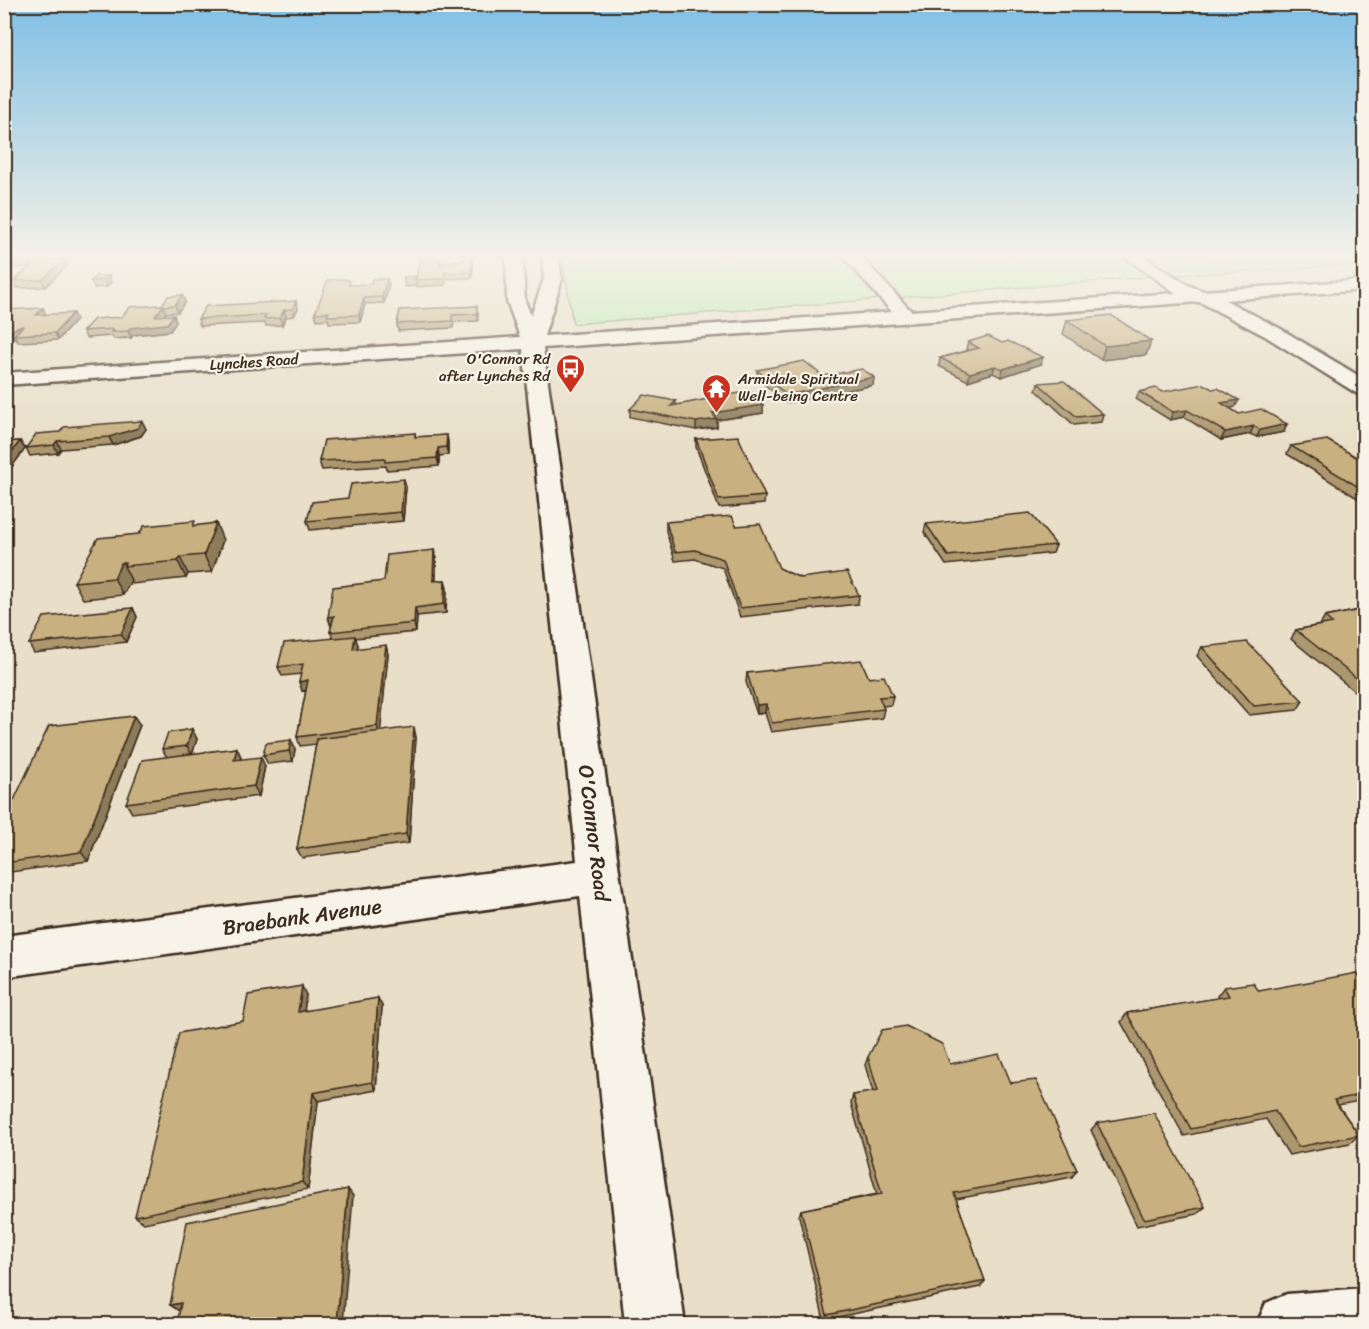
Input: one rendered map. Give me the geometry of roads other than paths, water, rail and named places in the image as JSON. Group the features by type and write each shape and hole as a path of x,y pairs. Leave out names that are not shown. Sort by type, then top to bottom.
{"street":[{"name":"O'Connor Road","path":"522,317 532,342 654,1324"},
{"name":"O'Connor Road","path":"532,342 540,317"},
{"name":"Lynches Road","path":"4,379 877,317"},
{"path":"1242,317 1365,387"},
{"name":"Braebank Avenue","path":"4,957 600,876"},
{"path":"1287,1324 1365,1318"}],"place":[{"name":"O'Connor Rd after Lynches Rd","path":"571,394"},
{"name":"Armidale Spiritual Well-being Centre","path":"717,414"}]}
